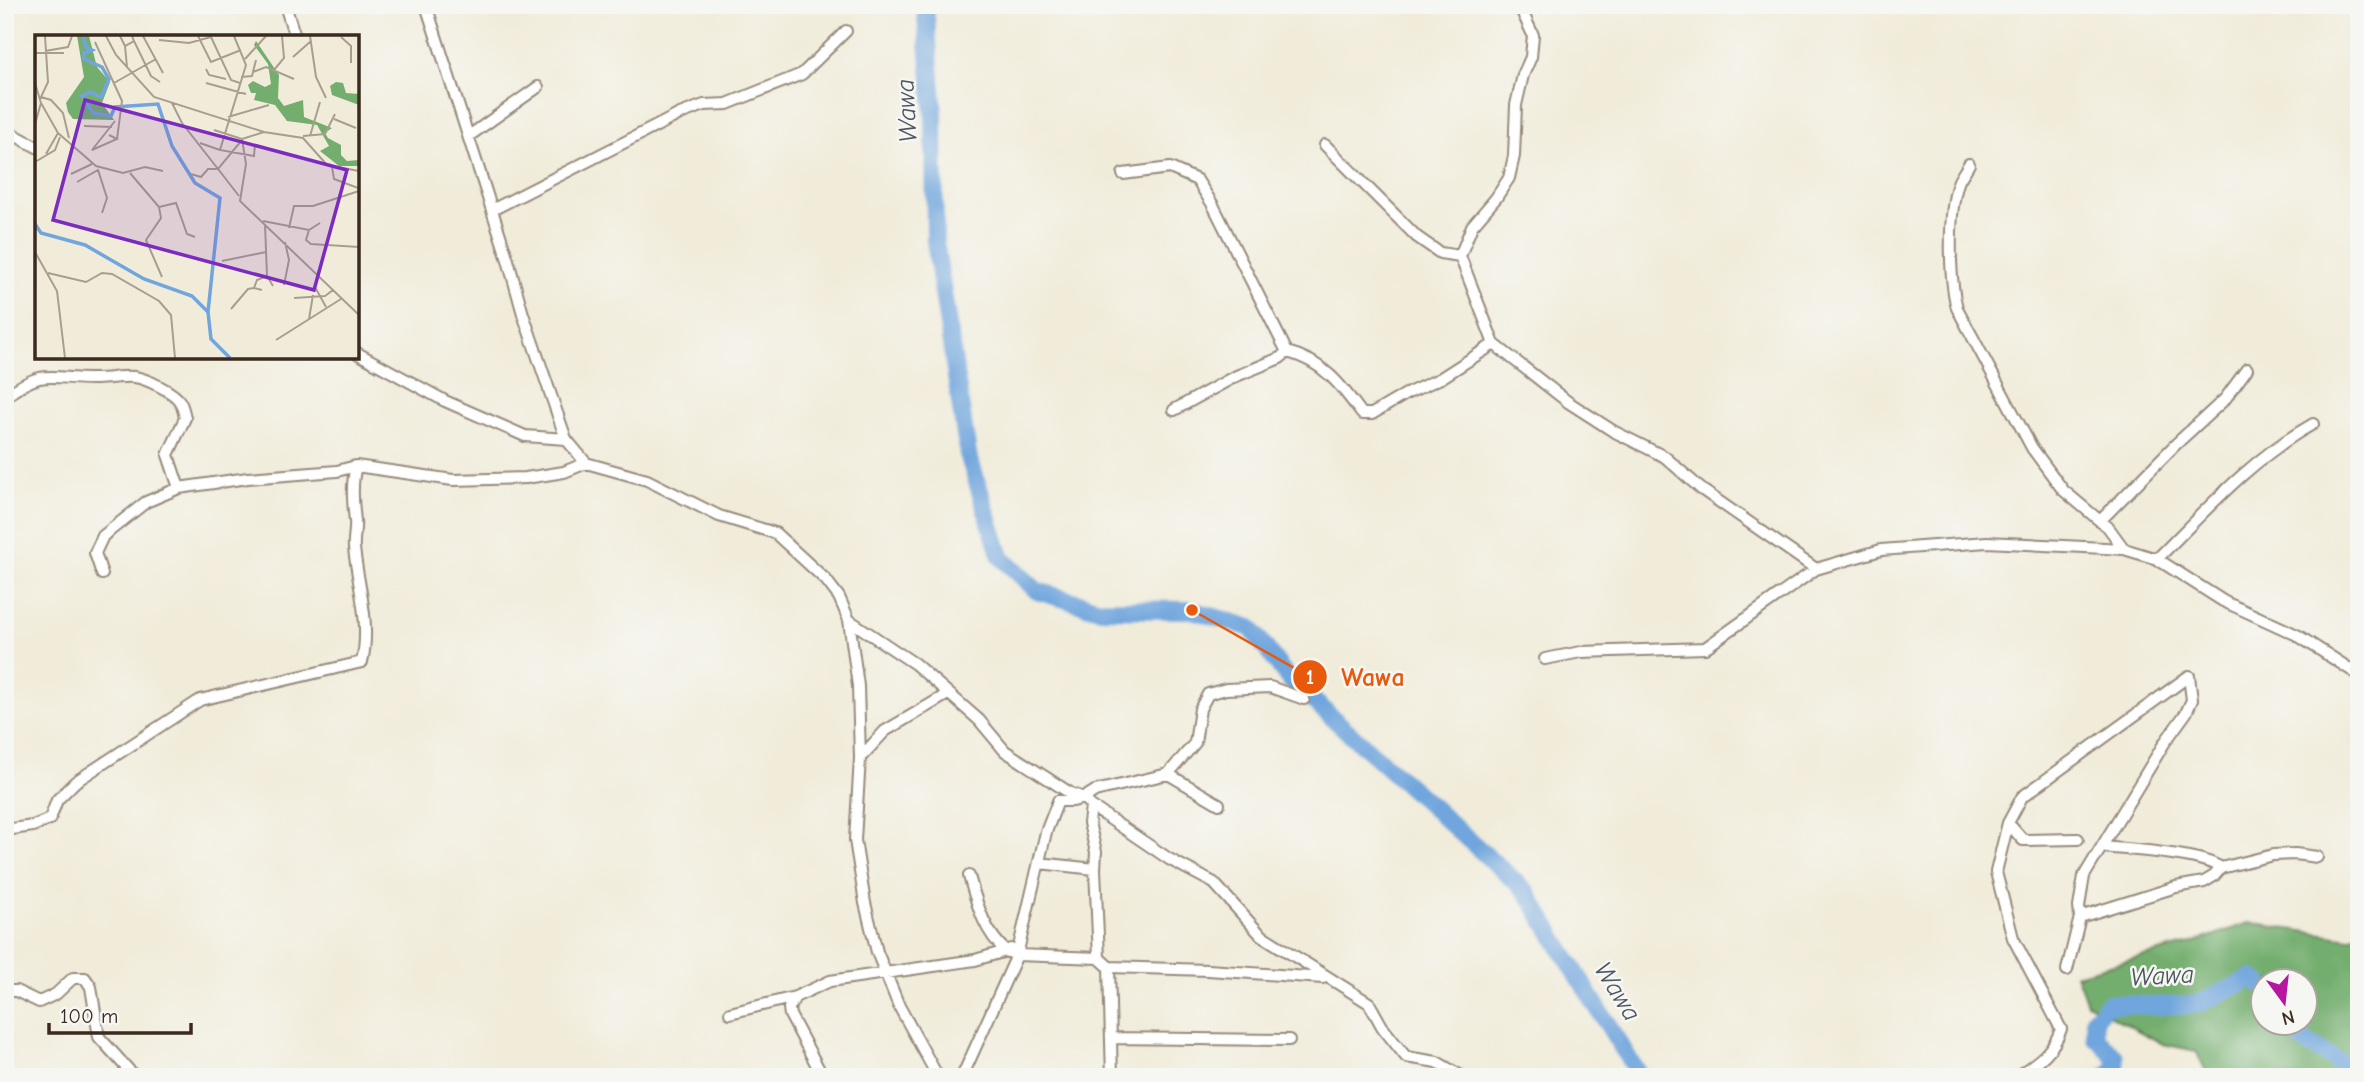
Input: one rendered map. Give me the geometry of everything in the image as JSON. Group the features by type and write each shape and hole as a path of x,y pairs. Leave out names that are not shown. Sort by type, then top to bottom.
{"street":[{"path":"285,5 294,35"},
{"path":"1519,5 1533,35 1531,57 1523,75 1516,105 1514,156 1508,178 1496,198 1472,226 1460,256 1493,344 1613,431 1665,457 1701,489 1816,569"},
{"path":"430,6 523,314 566,439 586,463 647,480 719,516 775,533 826,580 839,597 849,620 858,686 860,758 855,840 865,903 877,952 886,974 938,1077"},
{"path":"492,210 680,114 704,105 727,104 802,74 846,31"},
{"path":"469,136 538,87"},
{"path":"5,130 35,146"},
{"path":"1325,145 1417,237 1440,253 1460,256"},
{"path":"1969,164 1959,181 1952,213 1952,290 1956,308 2032,448 2063,489 2108,527 2124,549"},
{"path":"1123,174 1170,168 1196,180 1213,205 1287,352 1320,365 1339,382 1362,414 1372,414 1441,378 1493,344"},
{"path":"359,346 372,362"},
{"path":"1174,410 1287,352"},
{"path":"359,354 445,401 525,436 566,439"},
{"path":"2100,521 2225,399 2247,369"},
{"path":"5,397 23,382 39,376 53,375 94,380 136,377 160,386 180,400 185,418 169,455 179,488"},
{"path":"2157,559 2232,482 2281,441 2313,424"},
{"path":"102,574 95,553 103,536 146,502 179,488 248,478 337,471 356,466 453,480 526,478 564,472 586,463"},
{"path":"5,830 33,826 50,819 57,800 75,782 201,700 362,662 366,644 365,611 354,546 356,466"},
{"path":"1545,659 1581,652 1704,648 1816,569 1881,550 1987,542 2124,549 2157,559 2223,601 2297,635 2359,675"},
{"path":"849,620 915,664 978,720 1005,751 1088,802 1169,859 1214,883 1261,935 1368,1003 1383,1028 1406,1057 1437,1062 1463,1077"},
{"path":"2015,1077 2045,1057 2056,1043 2061,1029 2013,938 1996,872 2008,823 2022,797 2189,676 2192,700 2186,713 2165,742 2084,876 2080,918 2067,970"},
{"path":"1099,958 1096,852 1089,822 1088,802 1095,791 1168,774 1195,743 1199,709 1208,694 1226,689 1270,687 1304,699"},
{"path":"860,758 885,731 948,694"},
{"path":"1168,774 1219,804"},
{"path":"962,1077 1019,951 1046,832 1058,801 1088,802"},
{"path":"2008,823 2023,840 2078,839"},
{"path":"2103,847 2183,856 2214,863 2221,868"},
{"path":"2080,918 2176,887 2204,882 2221,868 2273,855 2317,857"},
{"path":"1039,863 1095,869"},
{"path":"969,877 982,919 995,942 1006,951"},
{"path":"730,1013 795,997 831,981 975,960 1006,951 1099,958 1109,967 1326,978"},
{"path":"1109,967 1112,1077"},
{"path":"5,991 16,991 39,1002 56,994 73,978 85,978 91,987 99,1037 135,1077"},
{"path":"795,997 789,1008 790,1014 823,1077"},
{"path":"1111,1038 1289,1040"}],"green space":[{"path":"2248,923 2350,938 2359,932 2359,1077 2209,1077 2196,1051 2163,1044 2087,1003 2076,974 2190,944"}],"waterway":[{"name":"Wawa","path":"925,5 934,115 935,241 968,454 1001,557 1037,591 1100,609 1192,610 1251,628 1288,678 1526,891 1640,1077"},
{"name":"Wawa","path":"2105,1077 2116,1068 2115,1056 2095,1037 2094,1019 2108,1003 2155,1006 2198,1004 2248,980"},
{"name":"Wawa","path":"2298,1036 2359,1074"}],"place":[{"name":"Wawa","path":"1192,610"}]}
